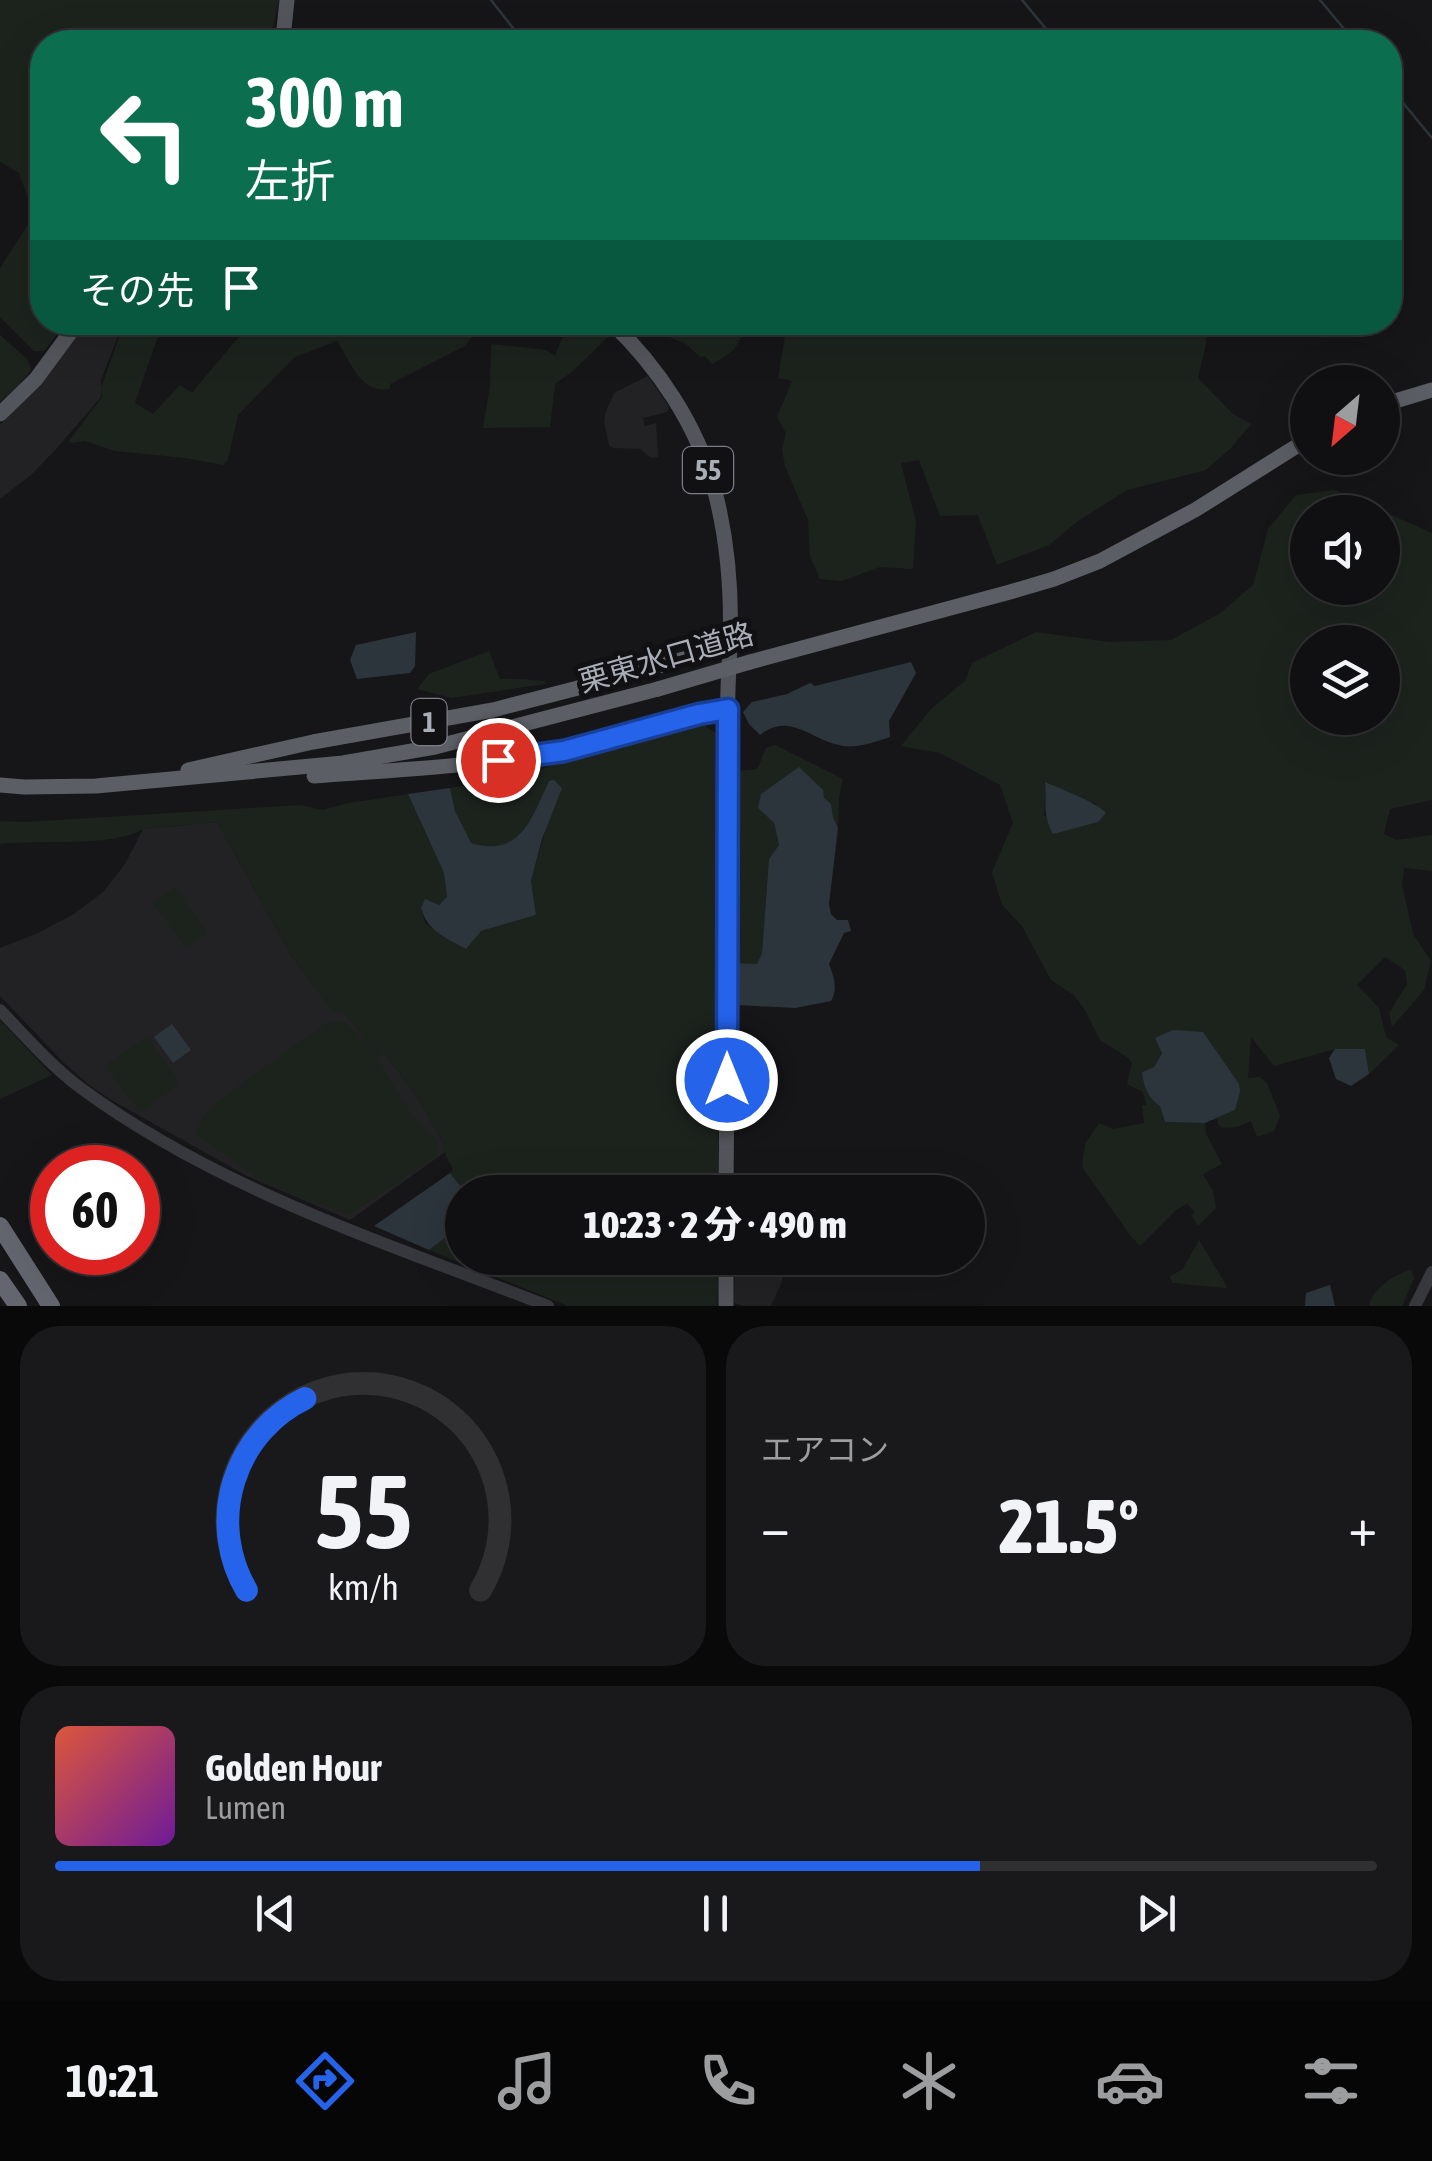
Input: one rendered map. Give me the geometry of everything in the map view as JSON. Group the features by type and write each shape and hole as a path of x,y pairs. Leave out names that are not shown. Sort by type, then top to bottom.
{"highway":[{"path":"1400,399 1432,390"},
{"name":"栗東水口道路","path":"0,785 126,784 342,763 434,747 1025,588 1100,561 1195,510 1290,451"},
{"name":"1","path":"126,784 314,742 493,710 730,646"},
{"name":"1","path":"126,784 287,778 498,760 564,751 728,709"},
{"path":"0,1226 51,1306"},
{"path":"0,1250 39,1306"},
{"path":"0,1280 18,1306"},
{"path":"0,1299 5,1306"}],"main road":[{"path":"284,30 286,0"},
{"path":"0,414 36,378 68,335"},
{"name":"55","path":"625,335 665,385 707,465 728,553 726,1175"},
{"path":"726,1275 726,1306"}],"street":[{"path":"0,1010 81,1088 195,1158 306,1212 548,1306"},
{"path":"1415,1306 1432,1272"}],"shaded area":[{"path":"0,0 279,0 273,30 30,30 30,204 19,173 0,162"},
{"path":"30,221 30,335 57,335 44,351 34,351 0,317 0,268"},
{"path":"0,335 28,360 31,370 0,402"},
{"path":"76,335 118,335 101,380 101,397 32,474 0,499 0,425 35,389"},
{"path":"120,335 158,336 135,403 153,414 180,385 192,393 242,335 474,335 465,346 390,384 390,389 371,387 364,382 337,341 295,357 238,415 228,460 223,465 115,451 85,441 72,443 69,441 102,397 101,388"},
{"path":"610,335 555,384 550,427 483,428 491,344 546,350 555,356 562,338"},
{"path":"664,335 742,335 735,348 712,364 686,344"},
{"path":"1206,335 1198,378 1233,414 1251,424 1206,470 1127,490 1049,545 997,565 978,515 940,516 919,460 901,463 916,522 913,569 880,567 842,581 820,579 810,556 808,520 785,466 782,450 786,433 777,417 792,381 778,378 785,336"},
{"path":"648,376 669,407 667,412 643,418 645,426 656,423 658,457 651,458 640,449 609,446 604,421 614,393"},
{"path":"1335,490 1346,495 1296,495"},
{"path":"1290,502 1290,605 1400,605 1400,519 1432,533 1432,800 1390,809 1384,834 1396,840 1432,835 1432,871 1404,868 1402,884 1413,934 1431,961 1424,990 1392,1027 1389,1013 1407,984 1405,970 1385,957 1357,985 1379,1008 1386,1037 1399,1045 1369,1074 1365,1049 1335,1049 1274,1066 1251,1037 1248,1078 1260,1077 1267,1083 1280,1116 1274,1131 1257,1137 1251,1121 1237,1127 1223,1128 1218,1124 1217,1118 1235,1110 1239,1084 1229,1071 1162,1052 1154,1067 1142,1072 1147,1091 1160,1106 1165,1122 1205,1123 1206,1134 1222,1164 1203,1174 1213,1191 1216,1208 1198,1226 1191,1215 1195,1212 1187,1204 1140,1246 1082,1167 1085,1144 1099,1123 1113,1129 1144,1123 1143,1092 1127,1084 1132,1063 1100,1040 1085,1010 1074,995 1051,980 1022,926 1002,905 992,872 1013,823 1000,785 940,753 901,746 931,709 965,681 972,663 1036,632 1109,642 1171,640 1219,614 1253,585 1268,529","holes":["1046,783 1079,799 1098,804 1044,816"]},
{"path":"416,632 415,666 410,673 357,679 350,660 356,645"},
{"path":"489,651 500,679 545,684 452,698 417,689 429,674"},
{"path":"911,662 916,673 889,721 890,737 873,743 843,746 782,726 760,735 743,712 752,702 787,694 810,683 815,686"},
{"path":"701,723 719,735 718,1175 452,1175 442,1140 384,1052 377,1058 412,1115 437,1141 437,1156 349,1215 295,1195 257,1177 195,1134 202,1119 249,1078 328,1022 345,1022 377,1056 343,1011 333,1012 291,955 217,822 144,829 94,841 0,844 0,821 300,805 323,810 408,794 444,873 447,897 439,905 425,900 421,908 425,923 440,934 481,931 536,915 531,881 550,814 549,781 522,831 513,840 488,847 471,844 455,811 450,788 531,772"},
{"path":"775,745 843,779 838,828 831,804 800,768 758,808 774,823 779,845 769,859 762,953 757,964 737,963 737,771 756,769 766,748"},
{"path":"799,767 823,790 824,798 831,804 838,828 829,904 831,914 837,920 848,920 851,931 844,933 829,964 835,988 831,1001 795,1008 737,1005 737,963 757,964 762,953 769,859 779,845 774,823 758,808 761,794"},
{"path":"554,780 562,788 531,881 536,915 481,931 466,949 438,933 421,908 425,899 439,905 447,897 444,873 408,794 450,788 455,811 471,843 502,845 522,831 549,781"},
{"path":"1045,782 1106,813 1098,822 1053,834 1046,814"},
{"path":"217,822 291,955 333,1011 343,1011 384,1052 442,1140 445,1152 350,1220 247,1176 113,1101 62,1061 0,996 0,948 74,914 103,892 125,864 143,829"},
{"path":"175,887 208,933 186,948 153,903"},
{"path":"0,1020 52,1075 0,1099"},
{"path":"172,1024 191,1050 173,1063 154,1037"},
{"path":"1173,1030 1203,1032 1239,1084 1235,1110 1205,1123 1165,1122 1160,1106 1147,1091 1142,1072 1154,1067 1162,1053 1155,1038"},
{"path":"147,1037 178,1085 140,1113 105,1066"},
{"path":"1335,1049 1365,1049 1369,1074 1351,1086 1336,1079 1329,1058"},
{"path":"739,1173 801,1174 801,1175"},
{"path":"445,1176 445,1238 429,1250 374,1226"},
{"path":"445,1238 445,1256 429,1250"},
{"path":"1199,1240 1226,1288 1172,1283 1170,1276 1182,1270"},
{"path":"1411,1270 1414,1278 1402,1306 1369,1306 1385,1283"},
{"path":"491,1275 717,1275 717,1306 568,1306"},
{"path":"735,1275 783,1275 771,1306 734,1303"},
{"path":"1330,1285 1335,1306 1305,1306 1306,1293"}],"waterway":[{"path":"491,0 515,30"},
{"path":"1022,0 1047,30"},
{"path":"1320,0 1345,30"},
{"path":"1402,104 1432,138"}],"route":[{"path":"498,760 564,751 728,709 727,1080"}]}
